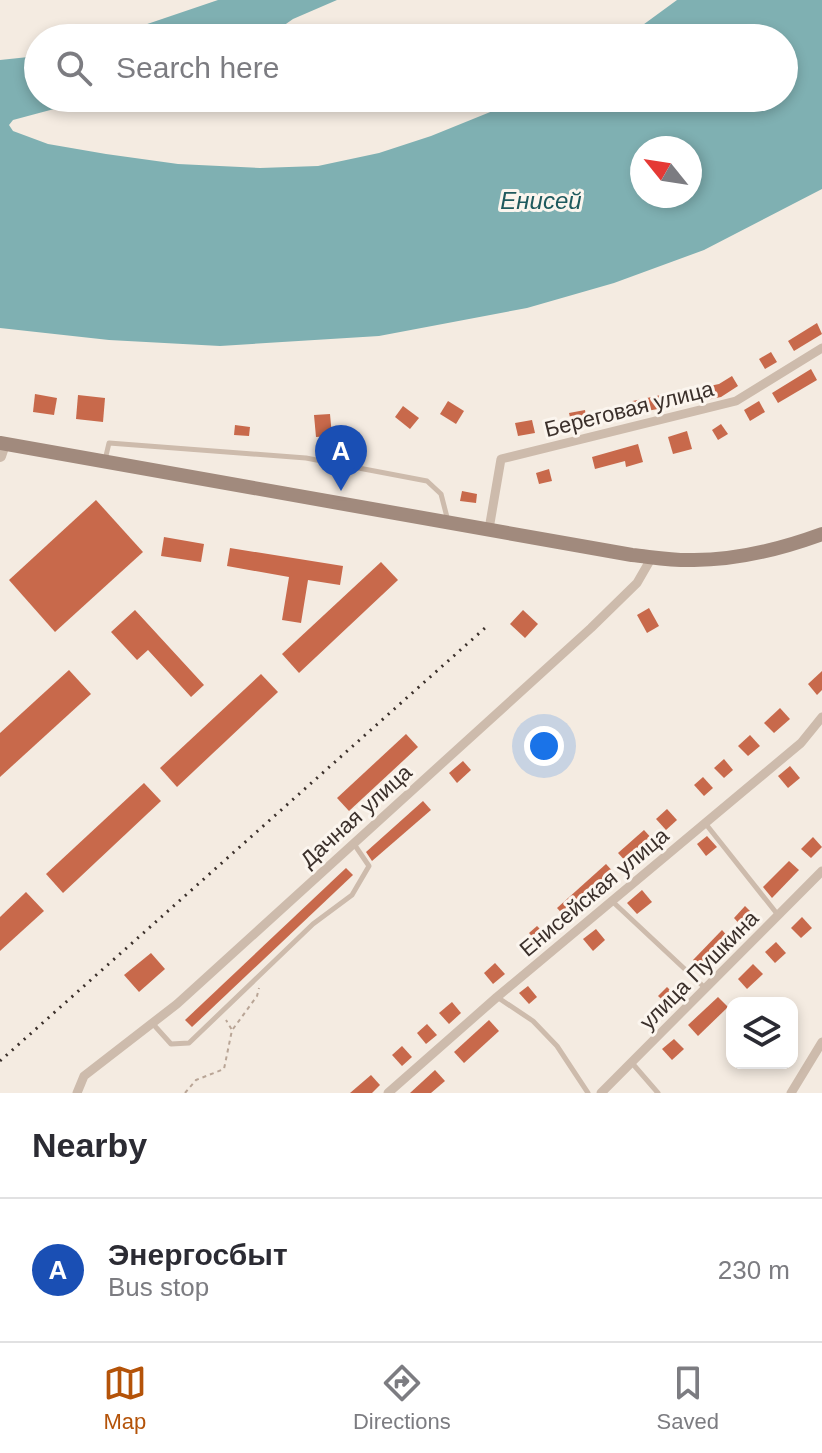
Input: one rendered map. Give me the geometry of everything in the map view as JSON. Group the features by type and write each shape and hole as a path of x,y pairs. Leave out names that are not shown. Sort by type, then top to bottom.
{"main road":[{"path":"1,447 104,461 603,551 652,557 693,561 733,557 774,550 822,534"}],"street":[{"name":"Береговая улица","path":"489,529 501,459 736,401 822,348"},
{"name":"Дачная улица","path":"77,1093 84,1076 189,993 620,600 637,583 652,557"},
{"name":"Енисейская улица","path":"388,1093 497,997 801,743 822,717"},
{"name":"улица Пушкина","path":"601,1093 822,871"},
{"path":"791,1093 822,1042"}],"lane":[{"path":"104,461 109,443 306,458 427,481 441,494 449,522"},
{"path":"705,823 779,916"},
{"path":"153,1023 171,1044 189,1043 313,924 352,895 369,866 353,843"},
{"path":"611,901 706,989"},
{"path":"497,997 533,1021 557,1046 588,1093"},
{"path":"632,1063 658,1093"}],"path":[{"path":"185,1093 196,1080 224,1069 232,1030 257,996 262,973"},
{"path":"222,1012 232,1030"}],"water":[{"path":"218,0 337,0 286,24 147,24"},
{"name":"Енисей","path":"677,0 822,0 822,189 704,250 614,283 527,308 379,336 220,346 109,340 0,328 0,60 24,57 24,112 43,112 13,120 9,125 13,131 48,144 178,164 260,168 318,166 379,153 490,112 798,112 798,24 644,24"}],"building":[{"path":"817,323 822,334 794,351 788,341"},
{"path":"771,352 777,362 765,369 759,359"},
{"path":"811,369 817,380 778,403 772,393"},
{"path":"732,376 738,386 721,397 702,401 700,388 719,384"},
{"path":"35,394 57,398 54,415 33,412"},
{"path":"78,395 105,398 103,422 76,419"},
{"path":"661,395 663,408 631,414 628,402"},
{"path":"448,401 464,411 456,424 440,414"},
{"path":"759,401 765,412 750,421 744,410"},
{"path":"403,406 419,418 410,429 395,417"},
{"path":"585,410 587,423 572,426 569,413"},
{"path":"330,414 332,436 316,437 314,415"},
{"path":"532,420 535,433 518,436 515,423"},
{"path":"721,424 728,434 718,440 712,430"},
{"path":"235,425 250,427 249,436 234,435"},
{"path":"687,431 692,449 673,454 668,437"},
{"path":"638,444 643,462 626,467 625,461 595,469 592,457"},
{"path":"549,469 552,481 539,484 536,473"},
{"path":"462,491 477,494 476,503 460,501"},
{"path":"96,500 143,552 55,632 9,580"},
{"path":"164,537 204,544 201,562 161,556"},
{"path":"230,548 343,566 340,585 308,580 301,623 282,620 289,577 227,566"},
{"path":"381,562 398,580 299,673 282,654"},
{"path":"649,608 659,626 647,633 637,615"},
{"path":"135,610 204,685 191,697 148,650 137,660 111,632"},
{"path":"523,610 538,624 525,638 510,624"},
{"path":"69,670 91,694 0,777 0,733"},
{"path":"822,671 822,690 817,695 808,684"},
{"path":"261,674 278,692 177,787 160,768"},
{"path":"780,708 790,719 774,733 764,723"},
{"path":"406,734 418,747 349,811 337,798"},
{"path":"750,735 760,746 748,756 738,746"},
{"path":"724,759 733,770 724,778 714,768"},
{"path":"463,761 471,770 457,783 449,773"},
{"path":"790,766 800,778 788,788 778,776"},
{"path":"703,777 713,788 704,796 694,785"},
{"path":"144,783 161,801 63,893 46,874"},
{"path":"423,801 431,810 372,861 366,852"},
{"path":"667,809 677,820 666,830 656,819"},
{"path":"644,830 654,841 628,864 618,853"},
{"path":"707,836 717,847 706,856 697,844"},
{"path":"813,837 822,847 811,858 801,849"},
{"path":"789,861 799,870 772,898 763,887"},
{"path":"606,864 616,875 567,919 557,908"},
{"path":"346,868 353,875 192,1027 185,1020"},
{"path":"642,890 652,902 637,914 627,903"},
{"path":"26,892 44,911 0,951 0,917"},
{"path":"745,906 755,916 743,928 734,918"},
{"path":"802,917 812,928 801,938 791,928"},
{"path":"537,926 547,936 539,944 529,933"},
{"path":"596,929 605,940 593,951 583,939"},
{"path":"722,930 731,940 703,969 693,960"},
{"path":"776,942 786,953 775,963 765,952"},
{"path":"151,953 165,969 139,992 124,975"},
{"path":"495,963 505,974 493,984 484,973"},
{"path":"753,964 763,974 747,989 738,979"},
{"path":"528,986 537,997 529,1004 519,993"},
{"path":"667,987 677,997 668,1005 658,996"},
{"path":"718,997 726,1005 726,1009 698,1036 688,1025"},
{"path":"452,1002 461,1013 449,1024 439,1013"},
{"path":"489,1020 499,1031 464,1063 454,1052"},
{"path":"427,1024 437,1035 426,1044 417,1033"},
{"path":"674,1039 684,1049 672,1060 662,1049"},
{"path":"402,1046 412,1057 402,1066 392,1055"},
{"path":"435,1070 445,1081 431,1093 410,1093"},
{"path":"371,1075 380,1085 372,1093 350,1093"}],"railway":[{"path":"0,1061 485,628"}],"place":[{"name":"Энергосбыт","path":"341,491"}]}
